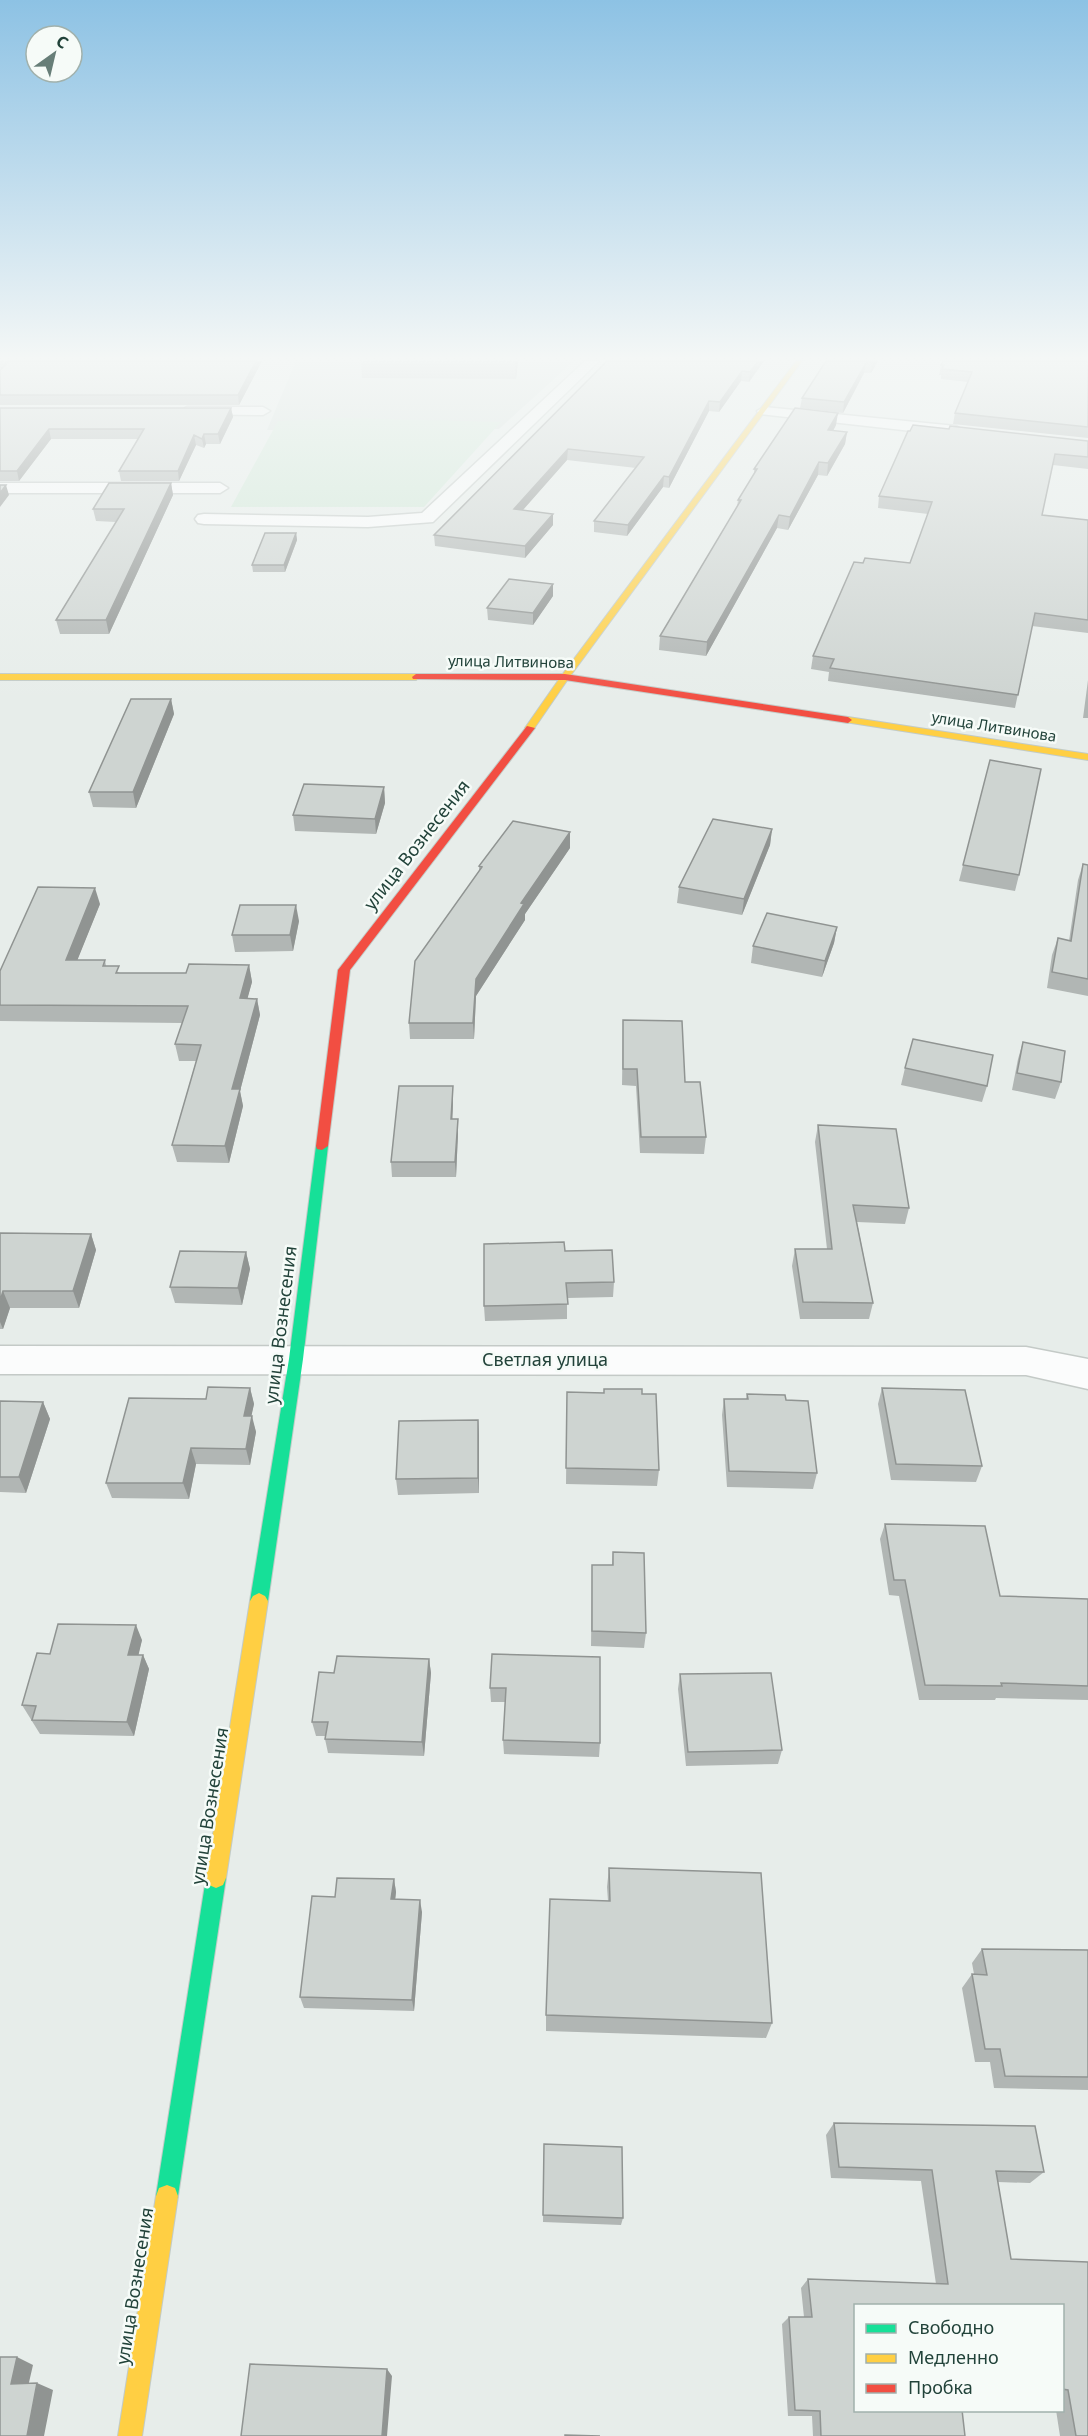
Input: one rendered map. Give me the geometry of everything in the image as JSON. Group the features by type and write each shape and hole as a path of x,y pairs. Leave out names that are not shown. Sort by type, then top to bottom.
{"street":[{"path":"204,519 368,522 427,518 473,475"},
{"name":"улица Вознесения","path":"130,2436 296,1359 344,970 547,706 565,677 716,475"},
{"path":"0,488 220,488"},
{"name":"улица Литвинова","path":"0,677 565,677 1088,758"},
{"name":"Светлая улица","path":"0,1360 1026,1361 1088,1374"}],"green space":[{"path":"249,475 453,475 424,507 231,507"}],"building":[{"path":"494,475 545,475 514,509 553,514 525,546 434,535"},
{"path":"630,475 670,475 669,477 664,476 628,525 594,521"},
{"path":"754,475 812,475 790,517 779,515 707,642 660,636 741,500 738,500"},
{"path":"889,475 1051,475 1042,515 1088,520 1088,620 1035,613 1018,695 830,668 834,659 813,656 854,562 863,563 865,558 910,563 932,502 879,496"},
{"path":"109,483 171,483 106,620 56,620 124,509 93,509"},
{"path":"0,485 6,485 0,493"},
{"path":"265,533 296,533 284,565 252,565"},
{"path":"509,579 553,584 533,613 487,608"},
{"path":"131,699 171,699 133,792 89,792"},
{"path":"990,760 1041,769 1019,875 963,865"},
{"path":"304,784 384,787 375,819 293,815"},
{"path":"713,819 772,829 744,899 679,887"},
{"path":"513,821 570,832 521,903 524,904 476,979 473,1023 409,1023 415,961 482,867 479,866"},
{"path":"1083,864 1088,865 1088,979 1052,972 1058,938 1071,941"},
{"path":"38,887 95,888 66,960 105,960 103,966 119,966 116,973 186,973 189,964 249,965 240,998 257,999 232,1089 240,1089 225,1146 172,1145 201,1045 175,1044 188,1006 0,1005 0,971"},
{"path":"240,905 296,905 290,935 232,935"},
{"path":"767,913 837,927 825,961 753,946"},
{"path":"623,1020 682,1021 685,1082 700,1082 706,1137 641,1137 637,1069 623,1069"},
{"path":"913,1039 993,1055 987,1086 905,1068"},
{"path":"1023,1042 1065,1051 1061,1082 1017,1073"},
{"path":"399,1086 453,1086 451,1119 458,1119 455,1162 391,1162"},
{"path":"818,1125 896,1129 909,1208 853,1205 873,1303 803,1302 795,1249 832,1249"},
{"path":"0,1233 91,1234 73,1291 3,1291 0,1301"},
{"path":"564,1242 565,1251 612,1250 614,1282 566,1283 568,1304 484,1306 484,1244"},
{"path":"180,1251 246,1252 238,1288 170,1287"},
{"path":"208,1387 250,1388 244,1416 252,1416 246,1449 191,1448 183,1483 106,1483 129,1398 206,1399"},
{"path":"882,1388 965,1390 982,1466 896,1464"},
{"path":"604,1389 642,1389 642,1394 656,1394 659,1470 566,1468 567,1392 604,1393"},
{"path":"747,1394 785,1395 786,1400 808,1401 817,1473 729,1471 724,1399 748,1399"},
{"path":"0,1401 43,1402 19,1477 0,1477"},
{"path":"478,1420 478,1478 396,1479 399,1421"},
{"path":"885,1524 985,1526 1000,1596 1088,1599 1088,1686 1001,1683 1002,1686 925,1685 905,1580 894,1580"},
{"path":"613,1552 644,1553 646,1633 592,1631 592,1565 613,1565"},
{"path":"58,1624 136,1625 128,1655 143,1655 127,1722 32,1720 36,1706 22,1705 37,1653 50,1654"},
{"path":"492,1654 600,1657 600,1743 503,1740 506,1688 490,1688"},
{"path":"337,1656 429,1659 422,1742 325,1739 328,1722 312,1722 319,1672 334,1673"},
{"path":"771,1673 782,1750 688,1752 680,1674"},
{"path":"609,1868 761,1873 772,2023 546,2015 550,1899 610,1901"},
{"path":"337,1878 394,1879 391,1899 420,1900 412,2000 300,1997 312,1896 335,1897"},
{"path":"982,1949 1088,1950 1088,2077 1005,2076 1000,2049 985,2049 972,1974 987,1975"},
{"path":"834,2123 1035,2126 1044,2172 996,2171 1011,2259 1088,2262 1088,2436 1076,2436 1068,2390 1064,2389 1064,2304 854,2304 854,2412 962,2412 965,2436 821,2436 820,2411 795,2410 789,2317 812,2317 808,2279 948,2284 932,2170 839,2167"},
{"path":"544,2144 622,2147 623,2218 543,2215"},
{"path":"0,2357 17,2357 11,2384 37,2383 27,2436 0,2436"},
{"path":"250,2364 387,2369 382,2436 241,2436"}],"traffic: fast":[{"path":"259,1601 296,1359 322,1146"},
{"path":"167,2196 216,1878"}],"traffic: slow":[{"path":"530,728 715,475"},
{"path":"0,677 416,677"},
{"path":"848,720 1088,757"},
{"path":"216,1878 259,1601"},
{"path":"130,2436 167,2196"}],"traffic: jam":[{"path":"416,677 565,677 848,720"},
{"path":"322,1146 344,970 530,728"}]}
